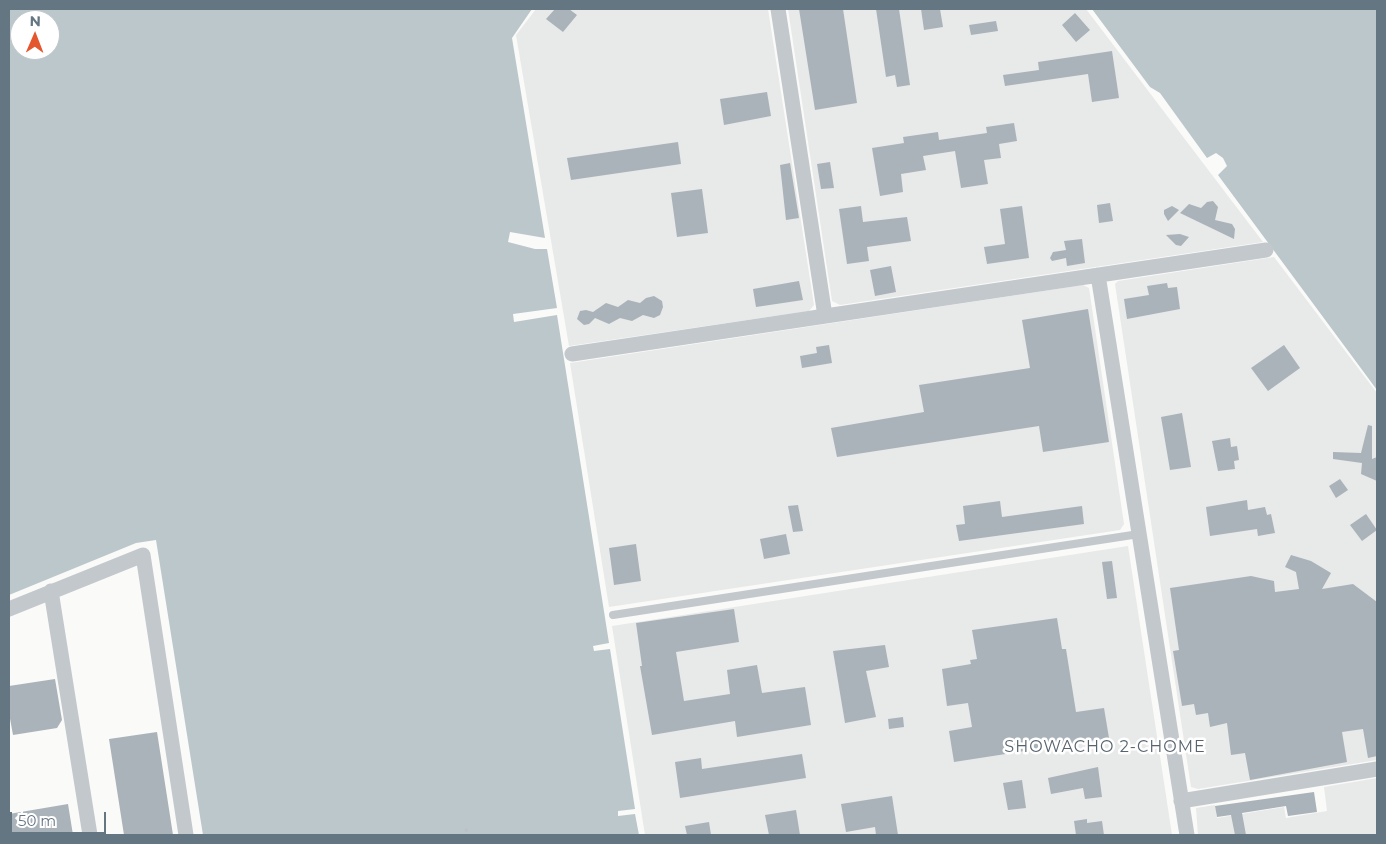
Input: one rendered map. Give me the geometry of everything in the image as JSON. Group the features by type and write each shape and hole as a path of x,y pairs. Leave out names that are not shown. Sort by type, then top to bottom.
{"street":[{"path":"778,9 825,316"},
{"path":"572,354 1266,250"},
{"path":"1098,275 1186,835"},
{"path":"9,609 143,555 186,835"},
{"path":"51,591 90,835"},
{"path":"1181,801 1377,770"}],"lane":[{"path":"613,615 1139,534"}],"path":[{"path":"466,829 467,835"}],"shaded area":[{"path":"9,9 532,9 512,38 545,238 510,232 508,242 535,249 547,249 557,308 513,314 514,322 557,315 609,643 593,646 594,651 610,649 635,809 618,811 618,816 635,814 639,835 203,835 156,540 136,543 9,595"},
{"path":"536,9 768,9 814,305 809,311 569,346 516,35"},
{"path":"788,9 1086,9 1263,242 840,305 832,301"},
{"path":"1092,9 1377,9 1377,390 1218,175 1227,166 1223,158 1216,153 1207,158 1160,93 1150,87"},
{"path":"1274,257 1377,393 1377,760 1198,789 1191,787 1115,284 1118,281"},
{"path":"1083,285 1089,288 1124,524 1120,530 609,607 570,363"},
{"path":"1128,546 1172,835 645,835 612,626"},
{"path":"1377,778 1377,835 1198,835 1196,808 1215,805 1217,818 1284,807 1286,818 1327,811 1324,787"}],"building":[{"path":"555,9 569,9 577,15 563,32 546,19"},
{"path":"799,9 843,9 857,103 815,110"},
{"path":"876,9 899,9 910,85 897,87 895,75 886,77"},
{"path":"921,9 940,9 943,27 924,30"},
{"path":"1075,13 1090,30 1076,42 1062,25"},
{"path":"996,21 998,31 971,35 969,25"},
{"path":"1112,51 1119,98 1092,102 1088,74 1005,86 1003,75 1039,70 1038,62"},
{"path":"767,92 771,116 724,125 720,99"},
{"path":"1014,123 1017,141 999,144 1001,158 984,160 988,184 961,188 955,151 923,156 926,170 901,174 903,192 880,196 872,148 904,143 903,137 938,132 939,140 987,133 986,127"},
{"path":"678,142 681,164 571,180 567,158"},
{"path":"830,162 834,188 821,189 817,164"},
{"path":"790,163 799,218 786,220 780,165"},
{"path":"702,189 708,233 677,237 671,193"},
{"path":"1213,201 1218,207 1215,220 1232,224 1235,229 1234,239 1180,213 1189,204 1201,208 1207,202"},
{"path":"1110,203 1113,221 1099,223 1097,205"},
{"path":"861,206 863,222 907,217 911,241 867,247 869,261 847,264 839,209"},
{"path":"1022,206 1029,258 987,264 984,247 1005,244 1000,209"},
{"path":"1172,206 1179,210 1168,221 1164,210"},
{"path":"1180,234 1189,237 1181,246 1176,245 1166,235"},
{"path":"1082,239 1085,263 1067,266 1066,258 1052,261 1050,258 1053,252 1066,250 1064,241"},
{"path":"891,266 896,292 875,296 870,270"},
{"path":"799,281 803,300 756,307 753,289"},
{"path":"1167,283 1168,288 1177,287 1180,309 1127,319 1124,299 1149,295 1147,286"},
{"path":"654,296 662,301 663,307 660,315 654,318 643,315 632,321 620,318 609,324 595,318 589,324 584,325 577,319 580,311 593,312 606,303 618,307 628,300 640,303 646,298"},
{"path":"1088,309 1109,442 1043,452 1039,426 837,457 831,428 924,412 919,385 1030,368 1022,320"},
{"path":"829,345 832,363 802,368 800,356 817,353 816,347"},
{"path":"1284,345 1300,368 1268,391 1251,368"},
{"path":"1182,413 1191,467 1170,470 1161,417"},
{"path":"1368,425 1372,426 1372,459 1377,457 1377,481 1361,474 1362,463 1333,459 1333,452 1361,453"},
{"path":"1230,438 1231,447 1237,446 1239,460 1234,461 1235,469 1218,471 1212,441"},
{"path":"1340,479 1348,490 1336,498 1329,486"},
{"path":"1247,500 1248,510 1265,507 1267,515 1271,514 1275,533 1258,536 1257,529 1210,536 1206,507"},
{"path":"1000,501 1002,517 1082,506 1084,524 959,541 956,525 965,524 963,506"},
{"path":"798,505 803,531 793,532 788,506"},
{"path":"1366,514 1377,530 1362,541 1350,525"},
{"path":"786,534 790,554 764,559 760,539"},
{"path":"636,544 641,581 614,585 609,548"},
{"path":"1291,555 1311,561 1331,573 1322,589 1353,584 1377,602 1377,756 1368,758 1363,729 1342,732 1347,762 1250,780 1245,753 1231,755 1227,723 1210,727 1208,713 1196,715 1194,704 1182,706 1173,651 1179,650 1170,588 1251,576 1274,581 1275,592 1299,589 1296,572 1285,567"},
{"path":"1112,561 1117,598 1107,599 1102,562"},
{"path":"734,609 739,642 676,652 684,701 730,694 727,670 757,665 762,693 805,687 811,725 737,737 735,721 652,735 640,666 642,666 636,623"},
{"path":"1057,618 1062,649 1066,649 1076,712 1104,708 1109,738 954,762 949,731 972,727 968,703 947,706 942,669 971,664 970,660 977,659 972,630"},
{"path":"885,645 889,667 866,671 876,717 845,723 833,651"},
{"path":"55,679 62,720 57,728 13,735 9,713 9,686"},
{"path":"903,717 904,727 889,729 888,719"},
{"path":"157,732 173,835 124,835 109,739"},
{"path":"802,754 806,778 680,798 675,762 701,758 702,769"},
{"path":"1098,767 1102,797 1085,799 1083,788 1051,794 1048,778"},
{"path":"1022,780 1026,808 1008,810 1003,783"},
{"path":"1314,792 1317,812 1288,816 1286,806 1242,813 1246,835 1235,835 1231,815 1217,817 1215,806"},
{"path":"892,796 898,835 876,835 875,827 846,832 841,804"},
{"path":"68,804 73,835 9,835 9,814"},
{"path":"796,810 800,835 769,835 765,815"},
{"path":"1087,819 1087,823 1102,821 1104,835 1076,835 1074,821"},
{"path":"709,822 711,835 687,835 685,826"}],"district":[{"name":"SHOWACHO 2-CHOME","path":"1105,747"}]}
